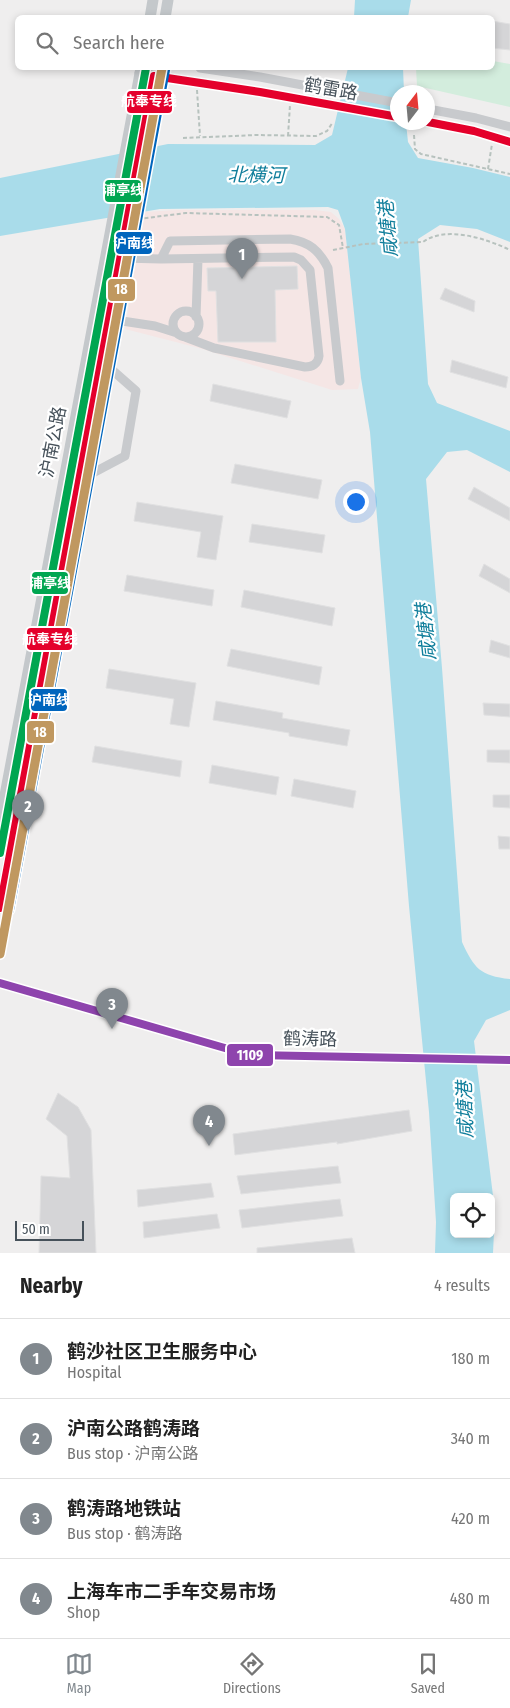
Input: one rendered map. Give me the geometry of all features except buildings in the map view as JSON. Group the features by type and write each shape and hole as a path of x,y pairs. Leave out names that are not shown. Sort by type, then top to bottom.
{"main road":[{"path":"150,15 153,0"},
{"path":"166,15 168,0"},
{"name":"沪南公路","path":"0,822 140,70"},
{"name":"沪南公路","path":"0,908 155,72"}],"street":[{"name":"鹤雷路","path":"140,70 196,82 390,116"},
{"name":"鹤雷路","path":"213,70 390,101"},
{"path":"435,110 510,127"},
{"path":"435,124 474,131 510,142"},
{"path":"161,259 170,241 298,240 312,247 320,253 328,268 340,381"},
{"path":"109,320 155,326 214,348 305,367 314,365 319,360 311,276 305,263 294,257 121,258"},
{"path":"196,317 190,312 178,314 173,321 174,330 181,335 192,335 198,329 196,317 198,258"},
{"path":"76,500 91,474 125,456 136,391 111,368 103,352"},
{"name":"鹤涛路","path":"0,983 249,1054 510,1060"}],"path":[{"path":"196,82 200,136"},
{"path":"288,136 291,98"},
{"path":"184,138 200,136 316,136 327,131 332,122"},
{"path":"414,135 415,149 421,154 510,174"},
{"path":"488,169 493,137"},
{"path":"128,220 186,213 327,217 339,225 343,248"},
{"path":"333,250 363,244 424,242 430,237 463,234 510,250"}],"shaded area":[{"path":"177,210 315,210 331,212 339,219 345,229 361,378 358,389 332,390 199,348 125,329 144,212"}],"green space":[{"path":"495,61 510,64 510,107 435,90 435,85 417,85 416,70 495,70"}],"water":[{"path":"355,0 411,0 408,15 354,15"},
{"path":"348,70 403,70 404,85 390,85 390,130 407,130 408,142 418,158 510,177 510,242 477,229 440,225 418,239 428,384 437,403 510,431 510,472 467,450 447,452 426,479 462,942 470,958 479,969 492,976 510,979 510,1010 486,1020 474,1041 493,1193 450,1193 450,1238 494,1238 493,1253 435,1253 436,1222 429,1112 409,906 370,432 361,378 345,229 338,210 328,207 160,209 0,236 0,178 168,144 315,145 332,135"}],"transit line":[{"name":"浦亭线","path":"0,853 146,70"},
{"name":"18","path":"0,954 162,70"},
{"name":"沪南线","path":"10,910 166,70"},
{"name":"航奉专线","path":"0,908 154,76 260,92 390,116"},
{"name":"航奉专线","path":"435,123 474,131 510,142"},
{"name":"1109","path":"0,983 249,1055 510,1060"}],"place":[{"name":"鹤沙社区卫生服务中心","path":"242,279"},
{"name":"沪南公路鹤涛路","path":"28,831"},
{"name":"鹤涛路地铁站","path":"112,1029"},
{"name":"上海车市二手车交易市场","path":"209,1146"}],"water label":[{"name":"北横河","path":"256,175"},
{"name":"咸塘港","path":"388,229"},
{"name":"咸塘港","path":"426,632"},
{"name":"咸塘港","path":"465,1110"}]}
